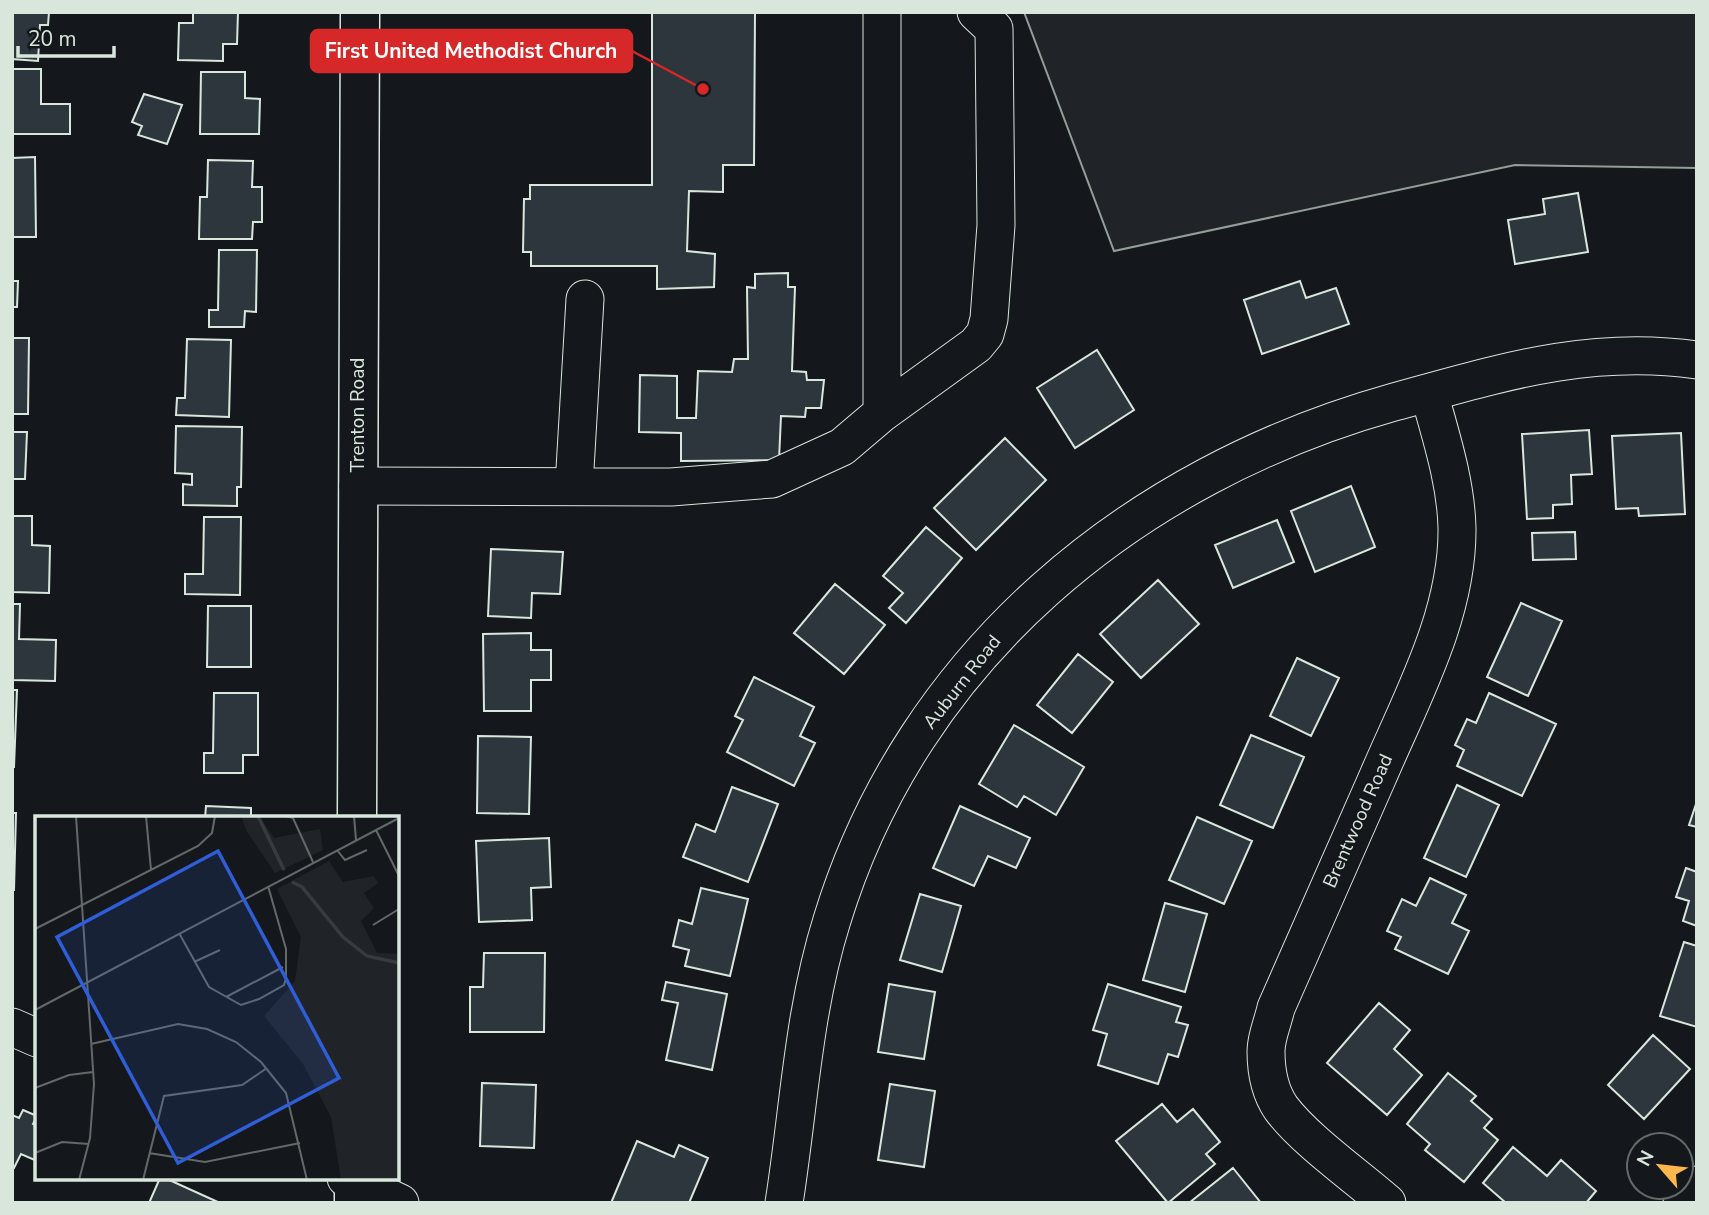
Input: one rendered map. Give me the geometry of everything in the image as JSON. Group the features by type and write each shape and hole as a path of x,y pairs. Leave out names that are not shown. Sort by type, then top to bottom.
{"main road":[{"name":"Trenton Road","path":"357,816 360,12"}],"street":[{"path":"882,12 882,413"},
{"path":"358,486 671,487 772,479 842,447 882,413 976,345 985,334 989,319 996,225 994,29 976,12"},
{"path":"574,486 584,299"},
{"name":"Auburn Road","path":"784,1203 811,1004 832,920 864,834 892,779 965,672 1008,624 1056,578 1123,526 1175,493 1245,457 1317,427 1507,370 1587,358 1633,355 1697,360"},
{"name":"Brentwood Road","path":"1387,1203 1306,1135 1281,1107 1271,1087 1266,1047 1276,1008 1428,658 1450,589 1456,549 1456,509 1429,393"},
{"path":"12,1027 35,1037"},
{"path":"352,1185 400,1203"},
{"path":"1682,1203 1697,1185"}],"shaded area":[{"path":"1024,12 1697,12 1697,168 1515,165 1114,251"}],"building":[{"path":"12,12 49,12 48,25 40,25 38,61 12,59"},
{"path":"193,12 238,12 237,44 223,44 223,61 178,60 179,23 193,23"},
{"path":"652,12 755,12 754,165 723,165 723,192 689,191 687,251 715,254 714,287 657,289 657,266 531,266 531,252 523,252 524,199 530,199 530,185 652,185"},
{"path":"12,69 41,69 41,104 70,104 70,134 12,134"},
{"path":"201,72 245,72 245,98 260,99 259,134 200,134"},
{"path":"144,94 182,105 167,144 138,135 142,126 132,122"},
{"path":"35,157 36,237 12,237 12,158"},
{"path":"208,160 253,161 252,187 262,187 262,222 253,222 252,239 199,239 200,197 207,197"},
{"path":"1578,193 1588,252 1515,264 1508,220 1545,214 1543,199"},
{"path":"219,250 257,250 256,312 245,311 244,327 209,327 209,310 218,310"},
{"path":"788,273 788,287 795,287 792,371 806,372 807,380 824,380 821,408 806,408 805,417 781,416 779,460 681,461 681,433 639,432 640,375 677,376 677,418 696,418 698,371 732,372 734,359 748,359 747,287 755,288 755,274"},
{"path":"12,281 18,281 17,307 13,307 12,323"},
{"path":"1300,281 1306,298 1336,288 1349,324 1262,354 1244,300"},
{"path":"12,338 29,338 28,414 12,414"},
{"path":"187,339 231,340 229,417 176,415 177,398 185,398"},
{"path":"1097,350 1134,410 1075,448 1037,388"},
{"path":"176,426 242,427 241,487 237,487 237,506 183,505 183,484 192,485 192,474 175,473"},
{"path":"1589,430 1592,474 1571,475 1572,504 1553,505 1553,518 1527,519 1522,434"},
{"path":"12,432 27,432 25,479 12,479"},
{"path":"1681,433 1685,514 1639,516 1638,508 1616,509 1612,436"},
{"path":"1005,438 1046,480 976,550 934,508"},
{"path":"1351,486 1375,547 1315,572 1291,511"},
{"path":"12,516 32,516 32,545 50,546 49,593 12,592"},
{"path":"204,517 241,517 240,595 185,594 185,574 203,574"},
{"path":"1277,520 1294,562 1233,588 1215,545"},
{"path":"926,527 962,558 906,623 889,608 903,593 883,576"},
{"path":"1575,532 1576,559 1533,560 1532,533"},
{"path":"491,549 563,552 560,594 532,593 531,618 488,616"},
{"path":"1158,580 1199,624 1141,678 1100,634"},
{"path":"835,584 885,625 844,674 794,633"},
{"path":"1521,603 1562,621 1528,696 1487,677"},
{"path":"12,604 20,604 19,639 56,640 55,681 12,680"},
{"path":"208,606 251,606 251,667 207,667"},
{"path":"531,633 531,650 551,650 551,680 531,680 531,711 484,711 483,634"},
{"path":"1078,654 1113,682 1072,733 1037,705"},
{"path":"1297,658 1339,678 1311,736 1270,716"},
{"path":"754,677 814,707 800,736 815,743 794,786 727,752 743,720 735,716"},
{"path":"12,690 17,690 14,767 12,767"},
{"path":"214,693 258,693 258,755 243,755 243,773 204,773 204,753 213,753"},
{"path":"1489,693 1556,724 1522,796 1457,766 1464,750 1455,745 1467,719 1476,723"},
{"path":"1014,725 1084,767 1056,815 1024,796 1017,807 979,784"},
{"path":"1251,735 1304,757 1273,828 1220,805"},
{"path":"478,736 531,737 529,814 477,813"},
{"path":"1457,785 1499,805 1466,877 1424,858"},
{"path":"732,787 778,804 748,882 683,857 696,824 715,832"},
{"path":"1697,801 1697,827 1689,825"},
{"path":"206,806 251,808 251,816 205,816"},
{"path":"960,806 1030,838 1016,868 988,856 974,886 933,868"},
{"path":"12,813 16,813 14,890 12,890"},
{"path":"1197,817 1252,841 1224,904 1169,880"},
{"path":"549,838 551,887 531,888 532,920 479,922 476,841"},
{"path":"1686,868 1697,872 1697,926 1683,921 1689,901 1676,897"},
{"path":"1430,878 1466,895 1452,923 1469,931 1448,974 1395,949 1401,937 1387,931 1402,899 1416,906"},
{"path":"701,888 748,899 730,976 685,966 689,950 673,946 679,920 692,924"},
{"path":"920,894 961,906 942,972 900,960"},
{"path":"1165,903 1207,914 1185,992 1143,980"},
{"path":"1684,942 1697,946 1697,1027 1660,1016"},
{"path":"484,953 545,953 544,1032 470,1032 470,987 483,987"},
{"path":"666,982 727,994 712,1070 666,1060 678,1003 662,1000"},
{"path":"889,984 935,992 924,1059 878,1052"},
{"path":"1108,984 1181,1007 1176,1022 1188,1025 1178,1057 1168,1054 1158,1084 1098,1065 1107,1034 1093,1030"},
{"path":"1379,1003 1410,1030 1394,1049 1422,1075 1387,1115 1327,1063"},
{"path":"1653,1035 1690,1069 1644,1119 1608,1085"},
{"path":"1448,1073 1476,1096 1471,1101 1492,1119 1484,1128 1498,1140 1464,1182 1425,1150 1430,1144 1407,1124"},
{"path":"482,1083 536,1085 534,1148 480,1146"},
{"path":"890,1084 935,1091 924,1167 878,1160"},
{"path":"1162,1104 1177,1122 1193,1109 1220,1142 1206,1154 1215,1164 1168,1203 1116,1141"},
{"path":"23,1110 35,1115 35,1160 21,1154 14,1168 12,1115 19,1118"},
{"path":"637,1141 674,1157 679,1145 708,1158 689,1203 611,1203"},
{"path":"1513,1147 1547,1176 1561,1160 1596,1191 1586,1203 1506,1203 1483,1183"},
{"path":"1233,1168 1261,1203 1189,1203"},
{"path":"159,1180 169,1180 220,1203 149,1203"}],"place":[{"name":"First United Methodist Church","path":"703,89"}]}
